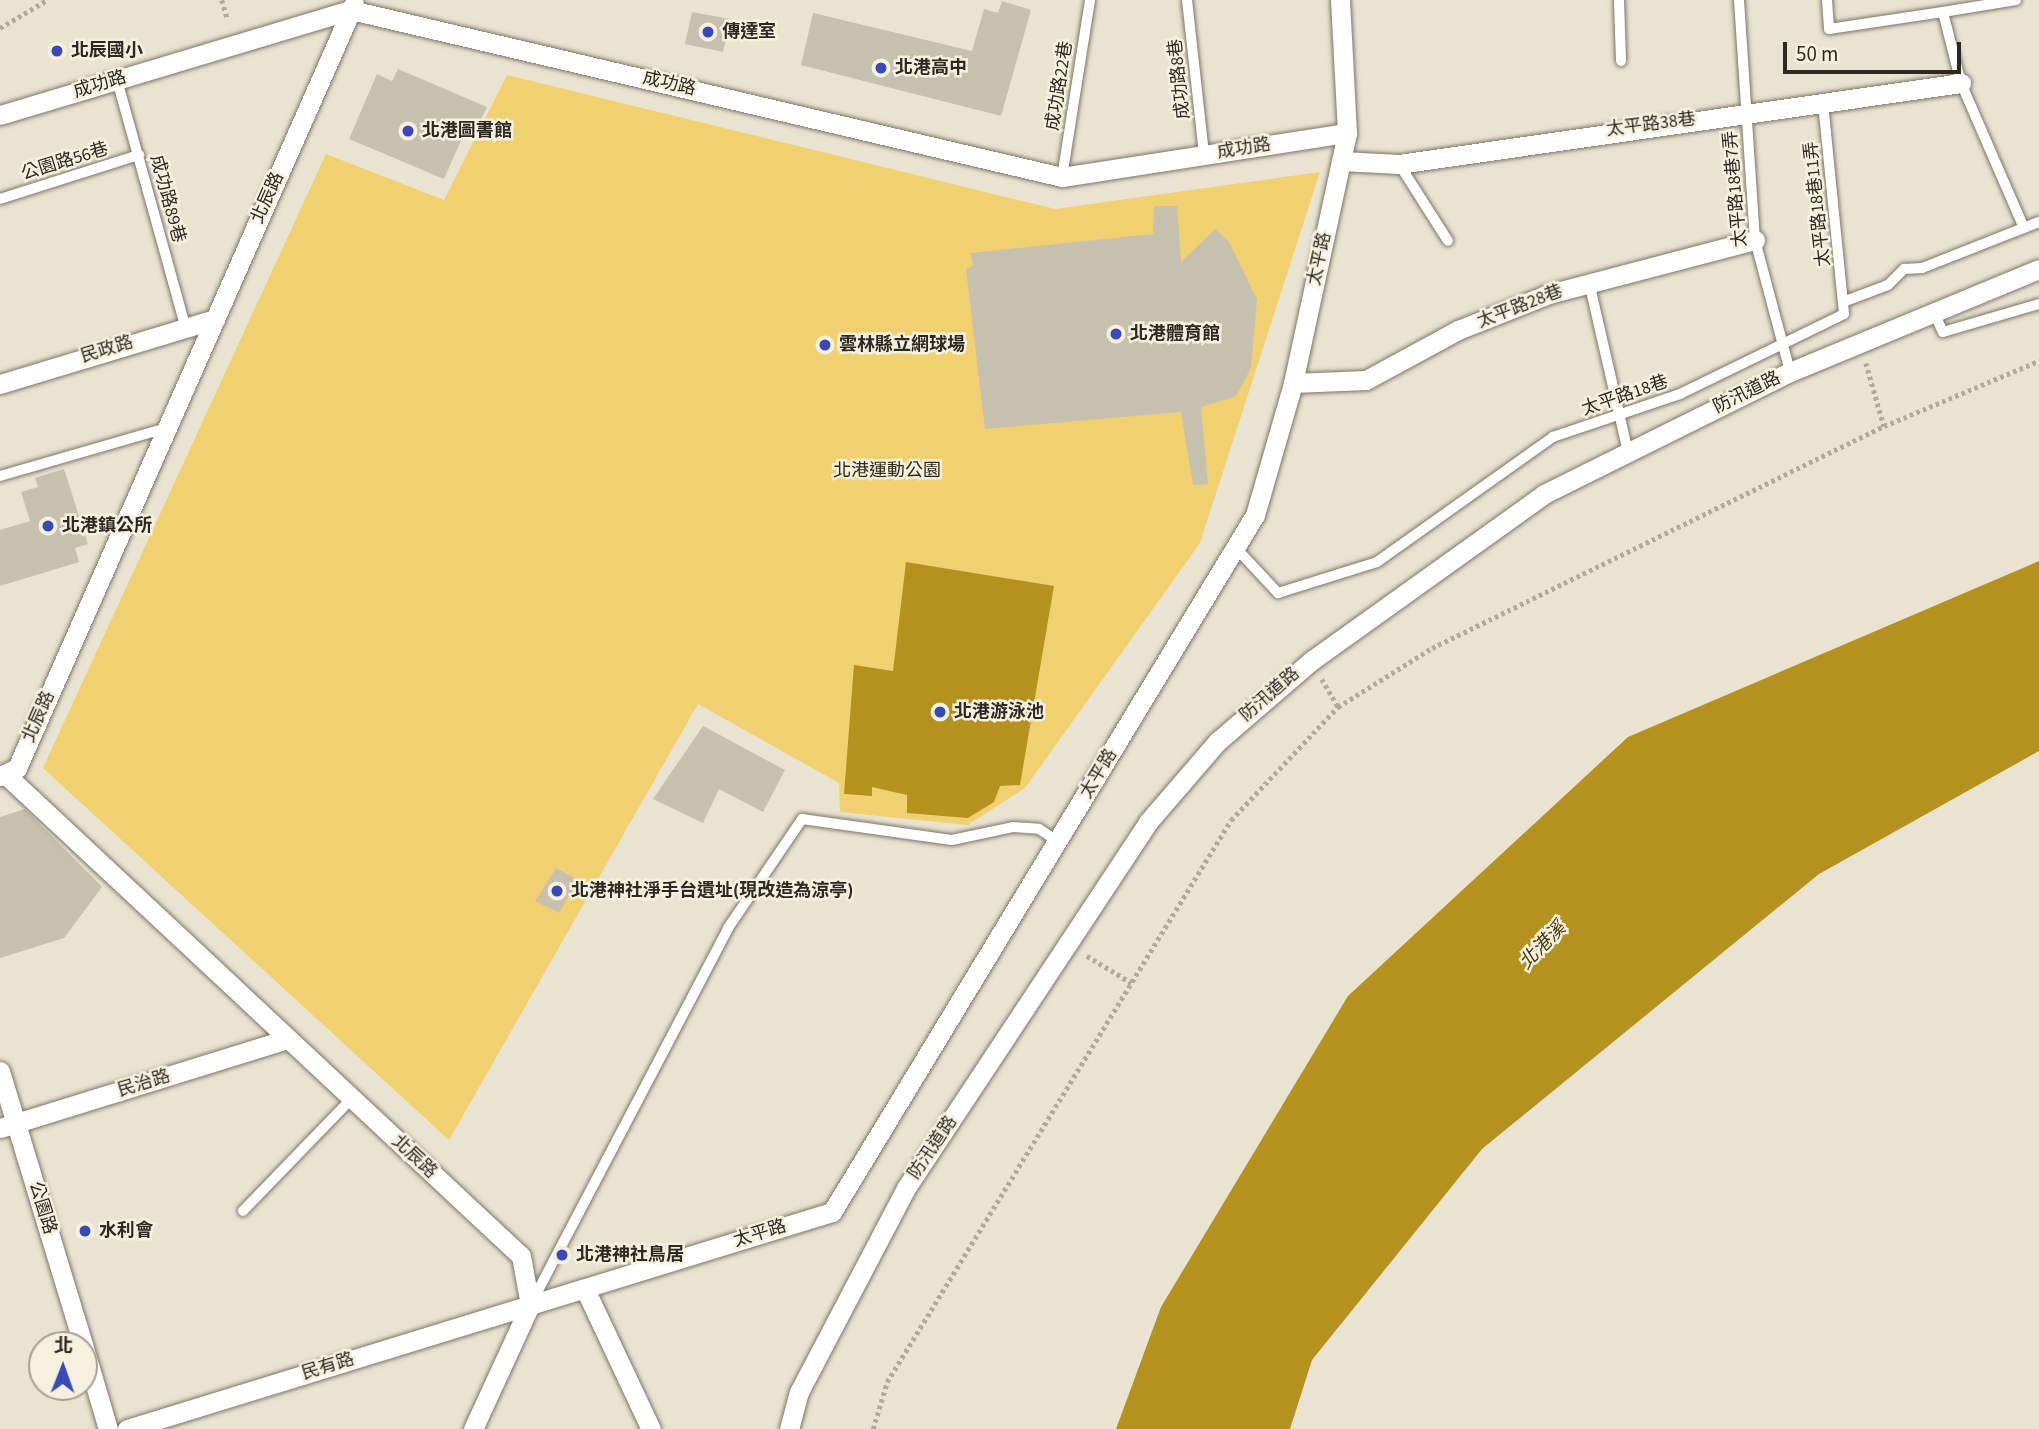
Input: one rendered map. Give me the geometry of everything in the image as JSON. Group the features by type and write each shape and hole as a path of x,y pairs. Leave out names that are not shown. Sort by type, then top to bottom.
{"street":[{"name":"太平路","path":"530,1306 832,1212 1255,515 1293,383 1347,133 1340,0"},
{"name":"成功路","path":"0,115 353,5 1062,177 1347,133"},
{"name":"北辰路","path":"353,5 17,768 2,775 521,1256 530,1306"},
{"name":"太平路38巷","path":"1341,161 1399,164 1961,83"},
{"name":"太平路28巷","path":"1293,383 1366,380 1458,330 1588,282 1755,240"},
{"name":"防汛道路","path":"789,1429 799,1392 906,1188 1147,822 1218,740 1311,660 1544,494 1790,372 1933,309 2039,268"},
{"name":"民政路","path":"0,384 215,319"},
{"name":"民治路","path":"8,1126 288,1039"},
{"name":"公園路","path":"0,1071 8,1126 78,1331"},
{"path":"585,1289 651,1429"},
{"path":"473,1429 530,1306"},
{"name":"民有路","path":"127,1429 530,1306"},
{"name":"公園路","path":"98,1396 108,1429"}],"lane":[{"name":"成功路22巷","path":"1062,177 1090,0"},
{"name":"成功路8巷","path":"1187,0 1204,155"},
{"path":"1619,0 1621,61"},
{"name":"太平路18巷7弄","path":"1740,0 1755,240 1790,372"},
{"path":"1827,0 1829,29 2015,0"},
{"path":"1943,12 1961,83 2024,228"},
{"name":"成功路89巷","path":"117,80 185,326"},
{"name":"太平路18巷11弄","path":"1824,103 1843,302"},
{"name":"公園路56巷","path":"0,199 139,155"},
{"path":"1399,164 1448,241"},
{"name":"太平路18巷","path":"1236,548 1278,593 1377,562 1553,437 1679,394 1844,314 1843,302 1888,285 1904,269 2039,222"},
{"path":"1588,282 1628,452"},
{"path":"1933,309 1943,332 2039,304"},
{"path":"0,476 166,428"},
{"path":"530,1306 728,928 802,819 952,840 1013,827 1039,829 1059,842"},
{"path":"243,1211 352,1098"}],"path":[{"path":"0,28 47,0"},
{"path":"222,0 228,17"},
{"path":"1860,342 1884,426"},
{"path":"873,1429 887,1382 1231,820 1338,707 1432,648 1884,426 2039,361"},
{"path":"1311,660 1338,707"},
{"path":"1087,956 1132,983"}],"green space":[{"name":"北港運動公園","path":"507,75 1055,209 1320,172 1200,543 1025,788 968,825 840,812 839,783 698,704 449,1140 43,768 326,154 444,200"}],"water":[{"name":"北港溪","path":"2039,561 2039,751 1819,874 1482,1149 1312,1360 1290,1429 1116,1429 1161,1307 1348,996 1628,737"},
{"name":"北港游泳池","path":"906,562 1054,586 1020,785 1000,786 994,802 968,818 907,813 907,795 872,787 872,796 844,794 854,665 893,671"}],"building":[{"path":"1002,1 1031,10 1001,116 801,65 813,13 972,51 984,9 998,13"},
{"name":"傳達室","path":"692,12 730,19 723,52 685,44"},
{"name":"北港圖書館","path":"398,69 487,107 479,124 470,120 444,179 349,139 377,74 392,81"},
{"name":"北港體育館","path":"1154,206 1177,206 1181,262 1215,229 1229,242 1257,299 1251,368 1236,396 1201,407 1208,484 1193,485 1181,412 985,429 966,269 973,266 971,253 1153,234"},
{"name":"北港鎮公所","path":"64,469 88,544 75,548 79,562 0,586 0,530 30,521 21,492 38,487 35,478"},
{"path":"703,726 785,770 763,812 719,789 703,823 653,799"},
{"path":"25,809 102,887 64,938 0,958 0,817"},
{"name":"北港神社淨手台遺址(現改造為涼亭)","path":"556,868 578,880 559,913 535,901"}],"place":[{"name":"傳達室","path":"708,32"},
{"name":"北辰國小","path":"57,51"},
{"name":"北港高中","path":"881,68"},
{"name":"北港圖書館","path":"408,131"},
{"name":"北港體育館","path":"1116,334"},
{"name":"雲林縣立網球場","path":"825,345"},
{"name":"北港鎮公所","path":"48,526"},
{"name":"北港游泳池","path":"940,712"},
{"name":"北港神社淨手台遺址(現改造為涼亭)","path":"557,891"},
{"name":"水利會","path":"85,1231"},
{"name":"北港神社鳥居","path":"562,1255"}]}
